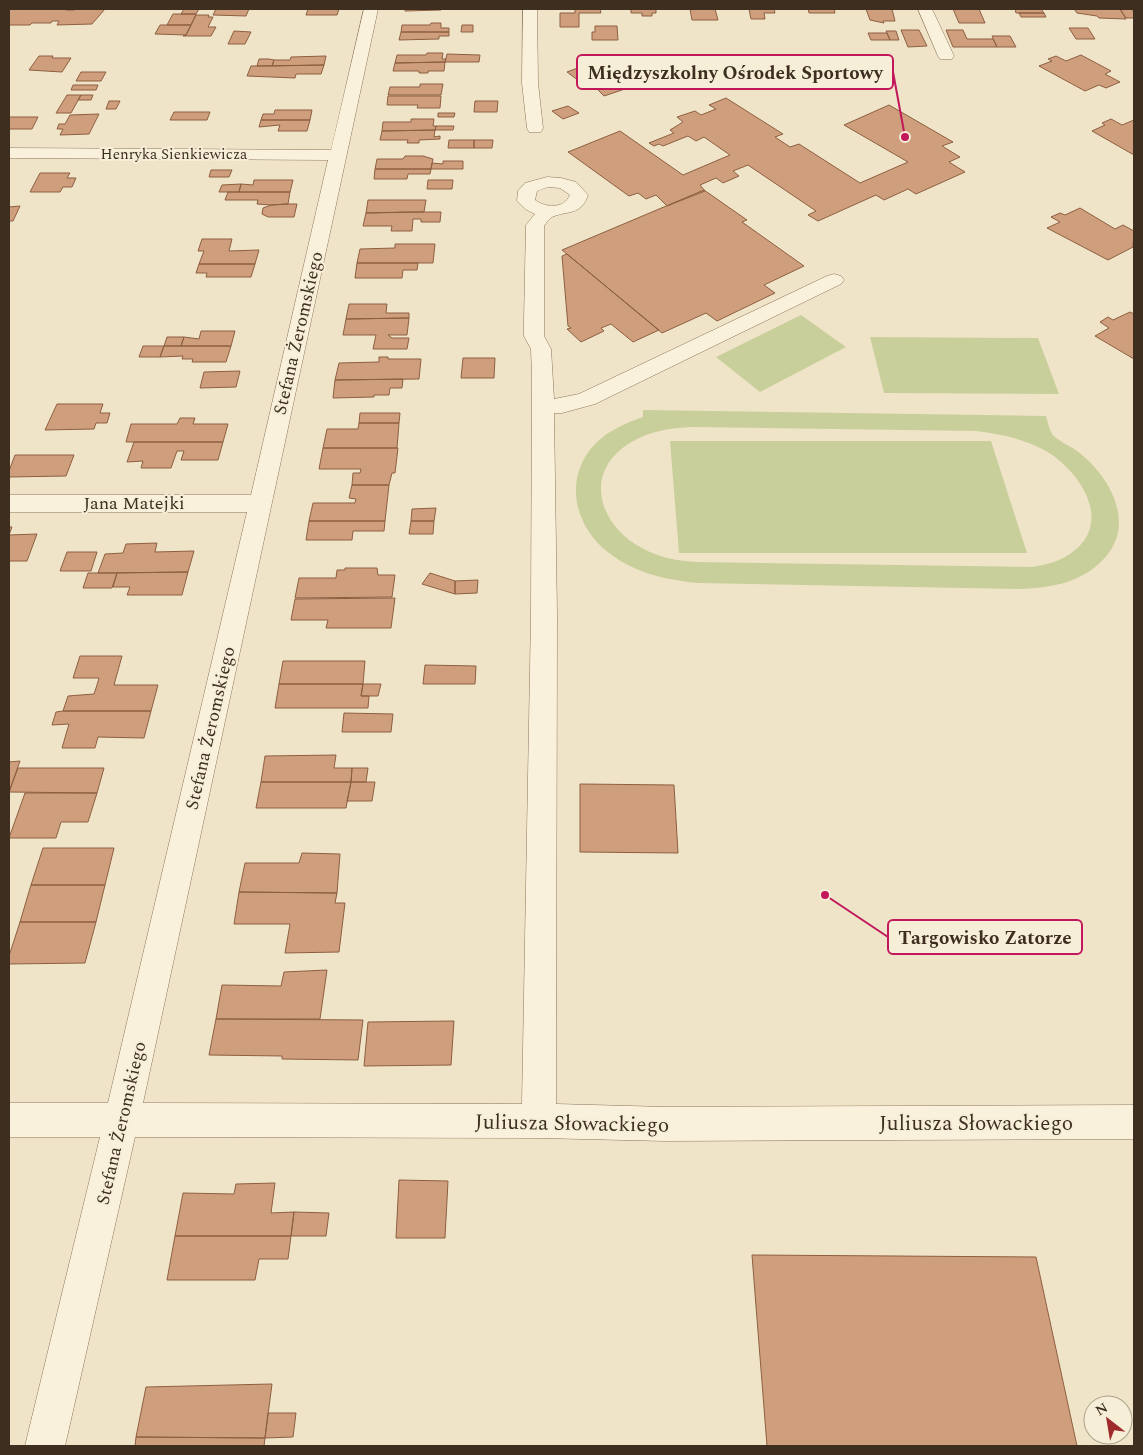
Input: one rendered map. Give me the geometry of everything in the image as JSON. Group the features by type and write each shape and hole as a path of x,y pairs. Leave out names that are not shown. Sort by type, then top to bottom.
{"street":[{"name":"Stefana Żeromskiego","path":"45,1446 122,1121 372,9"},
{"path":"530,9 530,83 535,128"},
{"path":"925,9 946,56"},
{"name":"Henryka Sienkiewicza","path":"9,153 338,155"},
{"path":"540,1121 538,1079 544,655 543,406 540,350 534,336 534,321 535,225 547,212"},
{"path":"543,406 562,406 587,399 834,280"},
{"name":"Jana Matejki","path":"9,503 260,504"},
{"name":"Juliusza Słowackiego","path":"9,1120 540,1121 666,1124 1134,1122"}],"green space":[{"path":"801,315 846,347 760,392 716,357"},
{"path":"870,337 1038,338 1059,394 884,393"},
{"path":"643,410 1046,416 1052,434 1088,460 1107,484 1118,512 1119,526 1116,540 1108,554 1090,571 1068,582 1044,587 1019,589 698,583 674,580 629,566 609,553 587,529 580,515 577,500 576,485 579,470 586,456 596,443 618,427 643,417","holes":["692,427 976,431 1029,443 1046,451 1072,473 1082,487 1089,502 1091,517 1089,531 1080,545 1061,559 1049,564 1032,567 690,562 656,554 642,548 627,538 615,526 607,513 602,498 601,483 606,469 615,455 637,439 668,429"]},
{"path":"670,441 991,441 1027,553 679,553"}],"building":[{"path":"9,9 105,9 92,24 57,25 59,21 52,21 51,23 32,23 30,25 9,25"},
{"path":"184,9 199,9 196,14 181,14"},
{"path":"216,9 249,9 246,16 213,15"},
{"path":"308,9 339,9 337,15 306,15"},
{"path":"405,9 441,9 441,10 405,11"},
{"path":"575,9 600,9 601,13 579,13 579,27 560,27 560,13 575,13"},
{"path":"631,9 656,9 656,13 652,13 652,16 642,16 642,13 631,13"},
{"path":"690,9 715,9 718,20 692,20"},
{"path":"749,9 774,9 775,13 764,13 765,19 751,19"},
{"path":"808,9 834,9 835,13 809,13"},
{"path":"866,9 892,9 895,21 883,21 884,23 870,20"},
{"path":"953,9 979,9 985,23 959,23"},
{"path":"1015,9 1041,9 1044,13 1016,13"},
{"path":"1074,9 1120,9 1126,19 1099,18 1097,16 1077,13"},
{"path":"1120,9 1133,9 1134,18 1126,18"},
{"path":"1019,13 1044,13 1046,17 1021,17"},
{"path":"173,14 196,14 191,25 167,25"},
{"path":"196,15 209,15 208,17 213,17 208,27 216,27 211,36 183,36 186,35"},
{"path":"431,23 441,23 441,28 449,28 449,32 401,32 402,25 430,25"},
{"path":"160,25 191,25 186,35 155,34"},
{"path":"462,25 473,25 473,32 461,32"},
{"path":"595,26 617,26 618,40 592,40 592,32 595,32"},
{"path":"1069,28 1088,28 1095,39 1076,39"},
{"path":"901,30 919,30 927,46 908,47"},
{"path":"946,30 963,30 967,39 993,39 997,47 953,47"},
{"path":"234,31 251,32 245,44 228,44"},
{"path":"886,31 896,31 899,40 890,40"},
{"path":"401,32 449,32 449,36 439,36 439,39 399,40"},
{"path":"868,33 887,33 890,40 871,40"},
{"path":"992,36 1010,36 1016,47 997,47"},
{"path":"427,53 443,53 442,59 446,59 445,62 395,63 397,55 426,55"},
{"path":"447,54 480,55 479,62 445,62"},
{"path":"607,55 626,73 631,71 646,82 604,96 587,79 579,81 567,72 583,66 578,62"},
{"path":"1081,55 1111,71 1105,74 1120,82 1106,88 1099,85 1085,91 1039,66 1052,61 1048,59 1056,56 1066,61"},
{"path":"39,56 71,58 62,72 29,70"},
{"path":"326,56 324,65 272,66 274,60 290,60 291,57"},
{"path":"259,59 274,60 272,66 257,66"},
{"path":"445,62 444,71 419,73 419,71 393,71 395,63"},
{"path":"324,65 321,74 296,74 295,78 247,76 251,66"},
{"path":"81,72 106,72 101,81 76,81"},
{"path":"420,84 443,84 441,95 388,95 390,87 420,87"},
{"path":"73,85 98,85 96,90 71,90"},
{"path":"67,95 81,95 71,113 56,113"},
{"path":"81,95 93,95 91,100 78,100"},
{"path":"388,96 441,96 440,108 417,108 418,105 387,105"},
{"path":"726,98 783,134 775,137 790,147 799,144 860,183 908,162 844,125 889,105 953,142 942,146 960,157 949,162 965,172 916,194 908,189 884,200 876,195 818,221 808,215 816,211 748,165 733,171 739,176 723,183 716,178 700,185 705,191 667,206 656,195 646,199 638,193 629,196 568,152 620,131 683,175 730,155 704,137 696,141 688,136 663,146 659,144 654,146 649,143 674,133 670,130 683,122 677,117 695,111 701,115 716,109 709,105"},
{"path":"109,101 120,101 116,109 106,109"},
{"path":"475,101 498,101 497,112 474,112"},
{"path":"568,106 579,113 563,119 552,111"},
{"path":"275,110 312,110 310,120 261,120 263,114 274,114"},
{"path":"174,112 210,112 207,120 170,120"},
{"path":"438,113 455,113 454,117 438,117"},
{"path":"99,114 89,134 60,135 63,129 57,129 59,124 65,124 70,115"},
{"path":"9,117 38,117 32,129 9,129"},
{"path":"411,119 434,119 433,126 436,126 435,130 382,131 383,122 411,122"},
{"path":"1111,119 1122,125 1134,120 1134,155 1092,131 1105,125 1102,123"},
{"path":"261,120 310,120 307,131 278,131 280,125 259,127"},
{"path":"436,126 454,126 453,130 435,130"},
{"path":"435,130 434,137 440,136 440,139 419,140 419,143 407,143 408,140 380,140 382,131"},
{"path":"449,140 474,140 474,148 448,148"},
{"path":"474,140 493,140 492,148 474,148"},
{"path":"405,156 423,156 433,159 431,169 375,169 377,159 403,159"},
{"path":"443,161 463,161 463,169 431,169 432,163 443,164"},
{"path":"375,169 431,169 430,174 408,174 407,179 374,179"},
{"path":"211,170 232,170 229,177 209,177"},
{"path":"40,173 70,173 67,178 76,178 72,187 63,187 60,192 30,192"},
{"path":"254,180 293,180 290,192 239,192 241,184 253,185"},
{"path":"428,180 453,180 452,189 427,189"},
{"path":"241,184 239,192 219,192 222,185"},
{"path":"704,190 747,220 742,222 804,266 764,285 775,293 717,321 706,313 662,333 562,250"},
{"path":"228,192 290,192 288,204 271,205 257,204 258,200 225,200"},
{"path":"368,200 426,200 424,212 366,213"},
{"path":"297,204 294,217 268,217 262,214 263,208 271,205"},
{"path":"20,206 13,221 9,221 9,207"},
{"path":"1080,208 1115,229 1123,225 1134,231 1133,247 1108,260 1047,228 1060,222 1051,217 1060,213 1065,215"},
{"path":"441,212 440,222 421,222 421,219 413,219 412,231 391,231 392,226 363,226 366,213"},
{"path":"202,239 232,239 229,251 259,250 255,264 199,264 204,251 198,251"},
{"path":"395,244 435,244 433,263 357,263 360,249 395,248"},
{"path":"567,254 659,330 633,342 611,324 601,328 604,331 581,342 567,329 571,328 568,326 562,256"},
{"path":"357,263 418,263 417,270 403,270 402,278 355,278"},
{"path":"199,264 255,264 251,277 206,277 207,273 196,273"},
{"path":"349,304 387,304 386,313 409,313 409,318 346,319"},
{"path":"1130,312 1134,314 1134,359 1095,336 1109,328 1100,322 1108,317 1113,320"},
{"path":"409,318 407,335 388,335 392,338 409,338 407,349 373,349 376,335 343,335 346,319"},
{"path":"201,331 235,331 231,346 181,346 184,337 199,339"},
{"path":"167,337 184,337 181,346 164,346"},
{"path":"143,346 164,346 160,357 139,357"},
{"path":"164,346 231,346 226,362 192,362 193,359 182,359 183,356 160,357"},
{"path":"379,357 388,357 388,359 421,359 419,379 335,380 339,363 379,362"},
{"path":"463,358 495,358 494,378 461,378"},
{"path":"240,371 236,387 200,388 204,372"},
{"path":"403,379 402,388 390,388 389,395 333,398 335,380"},
{"path":"57,404 103,404 100,413 110,413 107,423 96,423 94,429 45,430"},
{"path":"360,413 400,413 399,423 359,423"},
{"path":"180,418 195,418 193,424 228,424 223,442 126,442 131,424 177,424"},
{"path":"359,423 399,423 397,448 323,448 327,429 358,429"},
{"path":"134,442 223,442 218,460 181,460 184,451 177,451 171,468 141,468 143,461 127,462"},
{"path":"323,448 398,448 395,473 392,473 389,485 352,485 353,473 360,473 361,469 319,469"},
{"path":"15,455 74,455 66,476 9,477 9,471"},
{"path":"352,485 389,485 385,521 309,521 313,503 355,503 356,499 349,498"},
{"path":"436,508 434,521 411,521 412,509"},
{"path":"309,521 385,521 384,531 353,531 352,540 306,540"},
{"path":"411,521 434,521 433,534 409,534"},
{"path":"37,534 27,561 9,561 9,535"},
{"path":"157,543 155,552 194,551 188,572 98,573 105,554 123,553 126,544"},
{"path":"67,552 97,552 91,571 60,571"},
{"path":"345,568 377,568 378,575 395,575 392,597 295,598 299,578 336,578 337,570 345,570"},
{"path":"188,572 182,595 127,595 130,587 113,587 117,573"},
{"path":"88,573 117,573 112,588 83,588"},
{"path":"430,573 455,581 455,594 422,584"},
{"path":"478,580 477,593 455,594 455,581"},
{"path":"395,598 391,628 326,628 328,620 291,620 295,599"},
{"path":"80,656 122,656 114,685 158,685 151,711 63,711 68,696 94,694 97,685 99,678 73,678"},
{"path":"283,661 365,661 363,684 279,684"},
{"path":"425,665 476,666 475,684 423,684"},
{"path":"279,684 363,684 361,696 369,696 368,708 275,708"},
{"path":"363,684 381,684 378,696 361,696"},
{"path":"151,711 144,738 98,737 95,748 62,748 69,724 52,725 56,712"},
{"path":"344,713 393,714 391,732 342,732"},
{"path":"336,755 334,768 352,768 351,782 261,782 265,756"},
{"path":"20,761 9,792 9,762"},
{"path":"18,768 104,768 97,793 9,792"},
{"path":"352,768 368,768 366,782 351,782"},
{"path":"261,782 351,782 346,808 256,808"},
{"path":"351,782 375,782 372,801 347,801"},
{"path":"580,784 674,785 678,853 580,852"},
{"path":"25,793 97,793 88,822 61,822 56,838 9,838"},
{"path":"43,848 114,848 105,885 31,885"},
{"path":"302,853 340,854 337,893 239,892 245,863 299,863"},
{"path":"31,885 105,885 96,922 20,922"},
{"path":"239,892 337,893 335,903 345,903 339,952 285,953 290,924 234,924"},
{"path":"20,922 96,922 85,963 9,964 9,956"},
{"path":"327,970 320,1019 216,1019 222,985 281,986 284,972"},
{"path":"216,1019 363,1020 358,1060 282,1059 282,1056 209,1055"},
{"path":"454,1021 451,1065 364,1066 368,1022"},
{"path":"399,1180 448,1181 445,1238 396,1238"},
{"path":"275,1183 271,1213 294,1212 291,1236 175,1236 183,1193 234,1194 236,1184"},
{"path":"294,1212 329,1213 326,1236 291,1236"},
{"path":"175,1236 291,1236 288,1259 259,1259 255,1280 167,1280"},
{"path":"752,1255 1036,1257 1077,1446 767,1446"},
{"path":"272,1384 265,1438 136,1437 146,1387"},
{"path":"268,1413 296,1413 293,1437 265,1438"},
{"path":"136,1437 265,1438 264,1446 135,1446"}],"place":[{"name":"Międzyszkolny Ośrodek Sportowy","path":"905,137"},
{"name":"Targowisko Zatorze","path":"825,895"}]}
